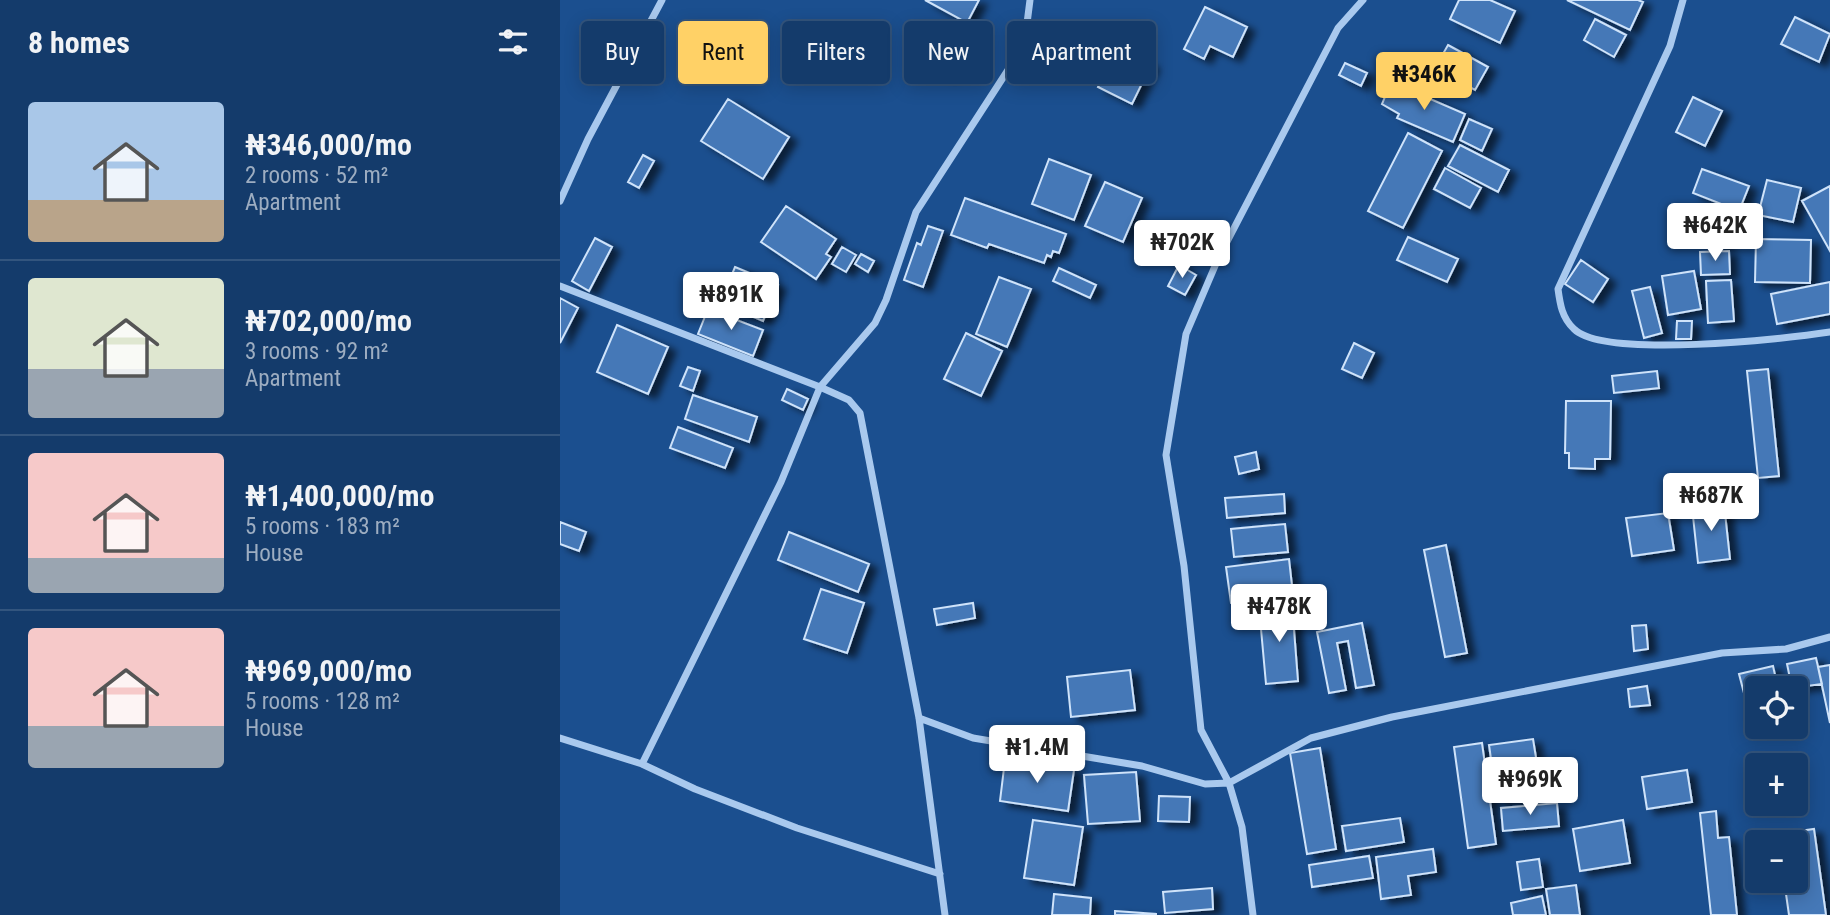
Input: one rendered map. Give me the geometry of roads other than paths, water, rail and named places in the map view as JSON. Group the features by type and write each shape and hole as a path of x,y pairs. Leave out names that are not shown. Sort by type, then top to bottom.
{"street":[{"path":"560,201 588,139 662,0"},
{"path":"642,764 780,482 820,387 875,323 886,300 916,212 1018,53 1025,39 1030,0"},
{"path":"1253,915 1242,827 1229,783 1201,730 1184,566 1166,455 1186,334 1218,259 1339,28 1363,0"},
{"path":"1683,0 1670,46 1558,289 1562,312 1574,330 1599,341 1721,344 1830,332"},
{"path":"560,286 820,387 849,400 860,413 919,718 945,915"},
{"path":"919,718 973,738 1142,766 1205,783 1229,783 1311,738 1392,717 1721,653 1786,649 1830,637"},
{"path":"560,738 642,764 695,789 796,828 940,874"}]}
